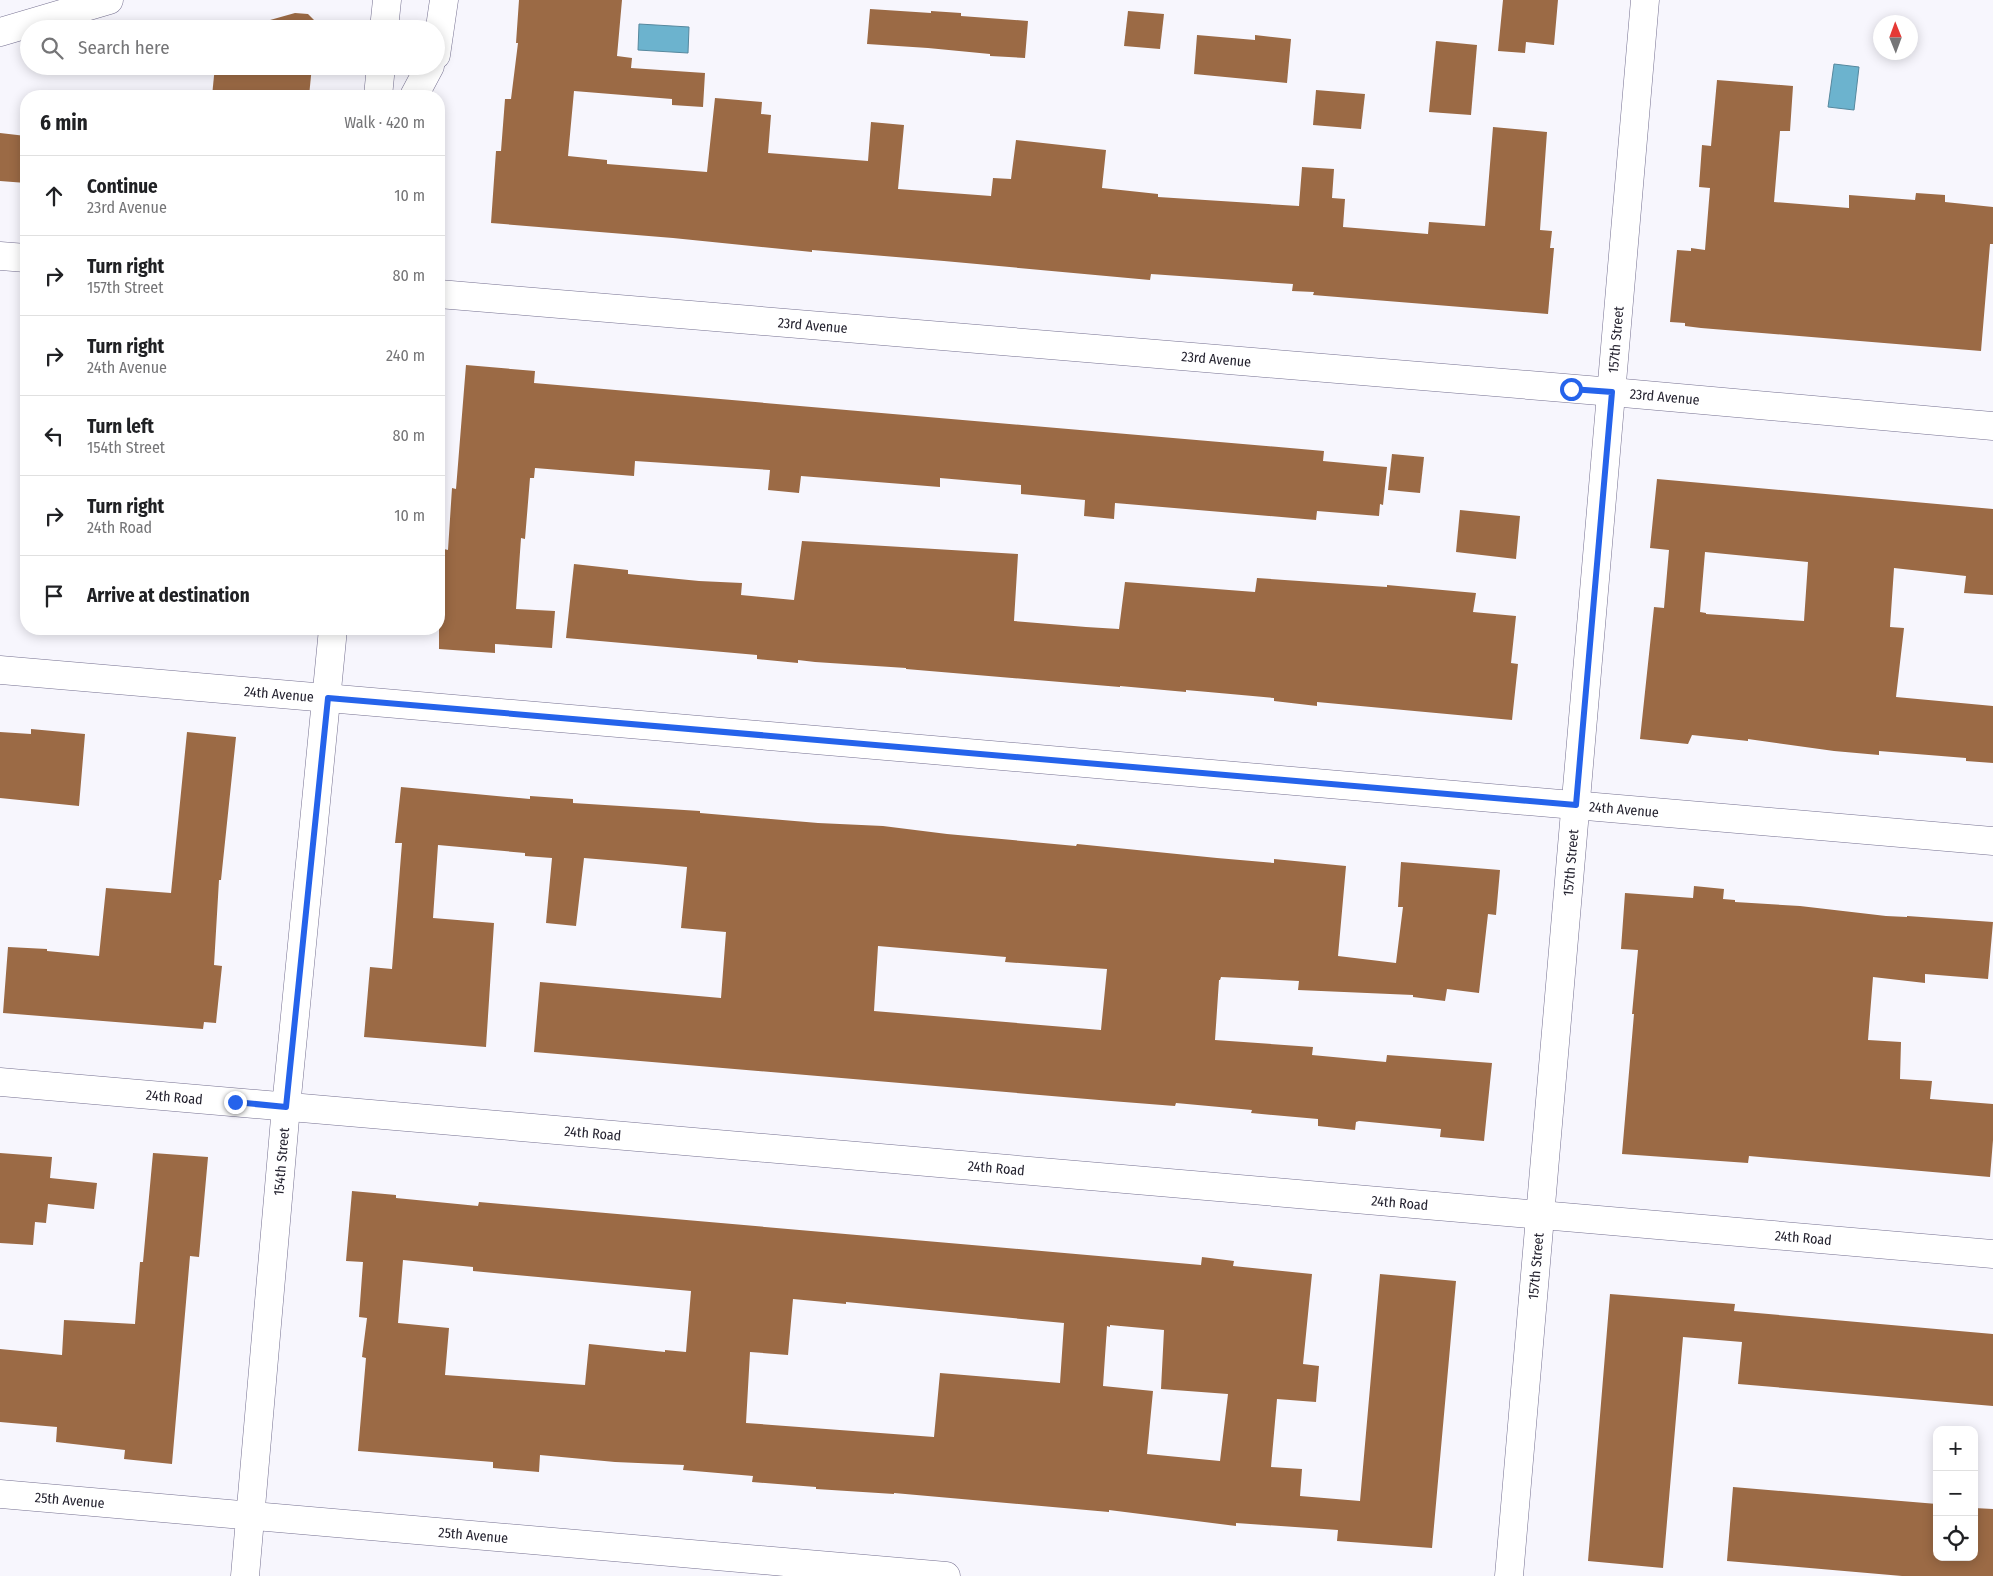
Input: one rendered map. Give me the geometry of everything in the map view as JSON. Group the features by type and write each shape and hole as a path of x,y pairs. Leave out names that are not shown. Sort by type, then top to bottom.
{"street":[{"path":"41,20 109,0"},
{"path":"385,20 387,0"},
{"path":"441,20 444,0"},
{"name":"157th Street","path":"1509,1576 1645,0"},
{"path":"0,32 20,26"},
{"path":"379,90 380,75"},
{"path":"417,90 425,75"},
{"path":"0,256 20,258"},
{"name":"23rd Avenue","path":"445,295 1612,392 1993,426"},
{"name":"154th Street","path":"245,1576 286,1107 328,698 333,635"},
{"name":"24th Avenue","path":"0,670 1993,841"},
{"name":"24th Road","path":"0,1082 1993,1254"},
{"name":"25th Avenue","path":"0,1494 946,1576"}],"water":[{"path":"639,24 689,27 688,53 638,50"},
{"path":"1834,64 1859,67 1854,110 1828,107"}],"building":[{"path":"519,0 622,0 617,56 632,58 631,68 705,73 703,107 672,105 672,99 574,91 568,156 607,160 607,164 707,172 715,98 762,102 761,114 771,115 768,153 868,161 871,122 904,125 898,189 991,196 993,178 1011,179 1016,140 1106,150 1102,188 1158,194 1158,197 1299,206 1302,167 1334,169 1332,198 1345,199 1343,227 1428,234 1429,222 1485,226 1493,127 1547,132 1540,230 1552,231 1550,248 1554,248 1548,314 1313,295 1314,292 1292,291 1293,284 1151,274 1150,280 491,223 496,151 501,151 505,99 511,99 518,43 516,43"},
{"path":"1503,0 1558,0 1554,45 1526,42 1525,53 1498,51"},
{"path":"870,9 961,13 961,16 1028,21 1025,58 867,44"},
{"path":"1128,11 1164,14 1160,49 1124,46"},
{"path":"295,13 308,14 314,20 270,20"},
{"path":"1197,35 1255,40 1255,35 1291,39 1287,83 1194,74"},
{"path":"1436,41 1477,45 1471,115 1429,112"},
{"path":"214,75 311,75 310,90 213,90"},
{"path":"1717,80 1793,86 1790,131 1780,131 1774,202 1849,208 1849,195 1915,200 1916,193 1945,195 1945,202 1993,207 1993,244 1990,244 1981,351 1701,328 1685,326 1685,323 1670,322 1677,250 1691,251 1691,248 1705,250 1710,188 1699,187 1702,145 1711,146"},
{"path":"1316,90 1365,94 1361,129 1313,125"},
{"path":"0,133 20,135 20,183 0,181"},
{"path":"466,365 535,371 534,383 1324,451 1323,461 1387,467 1383,505 1380,504 1379,516 1317,511 1316,520 1115,503 1114,519 1084,516 1085,500 1021,494 1021,485 940,478 940,487 801,476 799,493 768,490 770,470 635,461 634,476 535,468 534,478 530,478 525,539 521,538 516,609 555,611 552,648 495,644 495,653 439,649 439,635 445,635 445,549 448,550 452,488 456,489"},
{"path":"1392,454 1424,457 1420,493 1388,490"},
{"path":"1657,479 1993,509 1993,595 1964,593 1966,576 1894,568 1890,627 1904,628 1896,697 1993,706 1993,763 1966,761 1966,758 1879,751 1879,755 1834,751 1748,739 1748,741 1692,735 1688,744 1640,739 1654,607 1664,608 1669,550 1650,548","holes":["1705,552 1808,562 1804,621 1700,612"]},
{"path":"1460,510 1520,516 1516,559 1456,552"},
{"path":"802,541 1018,554 1014,621 1086,627 1119,629 1125,582 1255,592 1257,578 1387,587 1387,585 1476,593 1473,612 1516,616 1511,663 1518,664 1512,720 1317,702 1317,706 1274,701 1274,698 1186,690 1186,692 1120,687 798,660 798,663 757,659 757,655 566,638 574,564 628,570 628,574 742,583 741,595 794,600"},
{"path":"31,729 85,734 79,806 0,798 0,732 31,734"},
{"path":"187,732 236,737 221,880 219,880 214,965 222,966 216,1023 204,1022 203,1029 3,1013 8,947 47,949 47,951 99,956 106,888 171,893"},
{"path":"401,787 530,799 530,796 573,799 573,803 700,811 700,813 818,823 883,826 947,834 1076,846 1077,844 1274,863 1274,859 1346,866 1338,956 1396,963 1403,907 1398,907 1401,862 1500,870 1496,915 1488,914 1479,993 1447,989 1445,1001 1413,997 1413,995 1298,990 1299,981 1221,977 1219,980 1215,1040 1313,1047 1312,1055 1386,1062 1387,1055 1492,1063 1484,1141 1440,1137 1441,1129 1359,1121 1356,1122 1355,1130 1318,1126 1318,1119 1251,1113 1252,1110 1176,1103 1175,1106 1111,1101 534,1052 540,982 721,998 726,932 681,928 687,867 656,864 584,858 576,926 546,923 552,858 525,856 525,853 438,845 433,918 494,923 486,1047 364,1037 370,967 392,969 402,843 395,843","holes":["878,946 1006,957 1005,962 1107,969 1101,1030 874,1011"]},
{"path":"1694,886 1724,889 1723,899 1735,900 1735,902 1800,906 1886,916 1993,922 1988,979 1925,974 1925,983 1873,977 1868,1040 1901,1042 1900,1079 1932,1081 1930,1099 1993,1104 1990,1177 1749,1156 1748,1163 1622,1154 1638,950 1621,949 1625,893 1693,898"},
{"path":"0,1153 52,1157 50,1178 97,1183 94,1209 48,1204 46,1223 35,1222 33,1245 0,1243"},
{"path":"153,1153 208,1157 199,1257 190,1256 172,1464 124,1459 125,1450 56,1442 57,1427 0,1422 0,1349 62,1355 64,1320 135,1324 140,1262 143,1262"},
{"path":"352,1191 396,1195 396,1198 478,1206 479,1202 1201,1265 1202,1257 1234,1261 1233,1266 1312,1274 1303,1364 1319,1366 1316,1402 1277,1399 1271,1467 1302,1469 1300,1496 1360,1501 1380,1274 1456,1281 1432,1548 1337,1541 1338,1530 1236,1523 1236,1526 1109,1510 1109,1512 894,1493 816,1489 816,1487 752,1482 753,1476 683,1470 684,1465 615,1462 540,1455 539,1472 493,1468 493,1462 358,1451 366,1358 362,1357 367,1318 359,1317 363,1262 346,1261","holes":["403,1260 473,1267 473,1271 691,1291 686,1352 665,1350 665,1352 589,1344 585,1385 445,1375 449,1328 398,1323","793,1299 846,1304 846,1302 1064,1323 1060,1383 940,1373 934,1437 746,1423 750,1352 788,1355","1110,1325 1164,1330 1161,1389 1228,1394 1220,1461 1147,1454 1153,1391 1103,1386 1107,1326 1110,1327"]},
{"path":"1610,1294 1735,1304 1734,1311 1993,1334 1993,1406 1738,1384 1742,1342 1683,1337 1663,1568 1588,1561"},
{"path":"1733,1487 1933,1504 1933,1561 1978,1561 1978,1508 1993,1509 1993,1576 1902,1576 1727,1561"}],"route":[{"path":"235,1102 286,1107 328,698 1576,805 1612,392 1571,389"}]}
